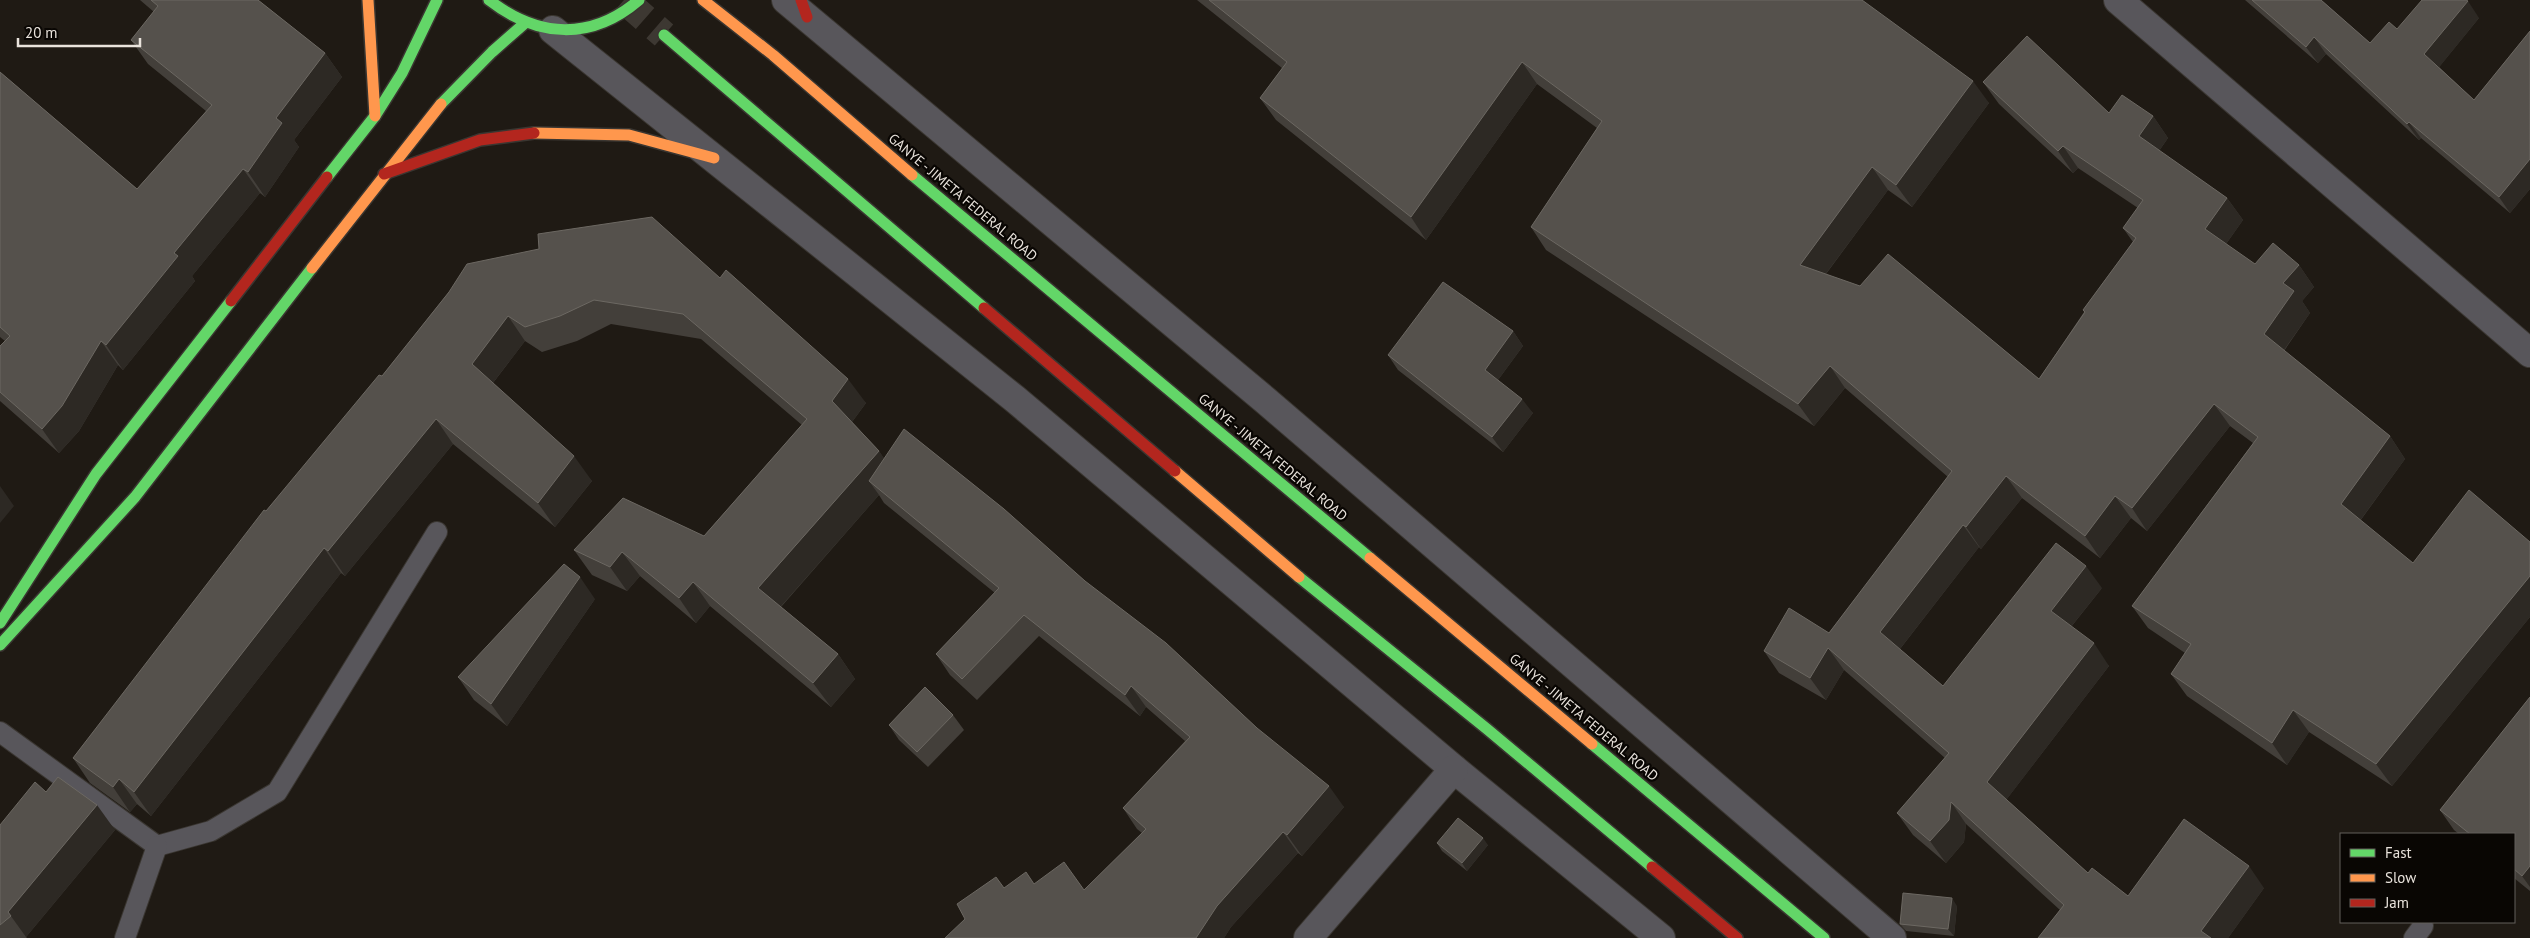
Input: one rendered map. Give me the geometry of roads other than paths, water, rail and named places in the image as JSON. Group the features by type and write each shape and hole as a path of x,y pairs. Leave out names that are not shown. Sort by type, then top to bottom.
{"main road":[{"path":"368,0 375,116"},
{"path":"0,623 96,474 375,116 402,73 437,0"},
{"path":"489,0 500,10 525,23 553,30 582,29 609,21 633,7 639,0"},
{"name":"GANYE - JIMETA FEDERAL ROAD","path":"703,0 773,55 832,108 1824,938"},
{"path":"0,645 134,497 437,108 467,76 525,23"},
{"path":"664,35 1318,593 1487,730 1737,938"},
{"path":"384,174 480,140 545,132 629,135 714,158"}],"street":[{"path":"2118,0 2530,353"},
{"path":"798,6 1265,400 1892,938"},
{"path":"553,30 1015,399 1454,769 1661,938"},
{"path":"1308,938 1454,769"}],"lane":[{"path":"157,846 211,831 277,792 436,532"},
{"path":"0,732 157,846"},
{"path":"125,938 157,846"}],"tunnel":[{"path":"624,0 664,35"}]}
